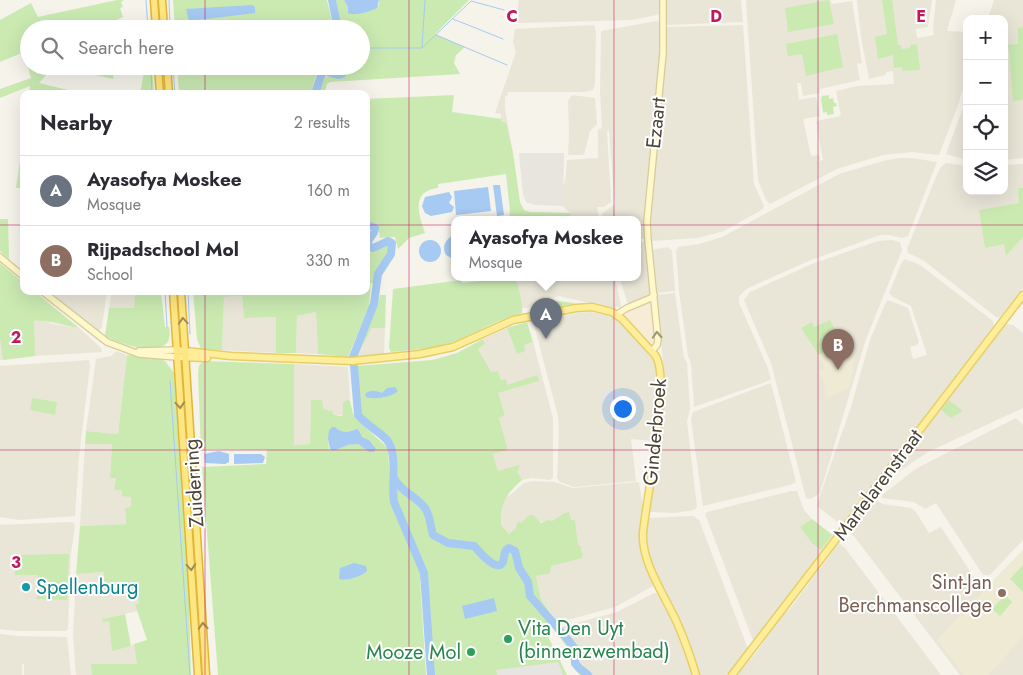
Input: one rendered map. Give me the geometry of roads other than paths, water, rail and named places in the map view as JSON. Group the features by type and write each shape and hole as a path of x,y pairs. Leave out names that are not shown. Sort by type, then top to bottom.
{"highway":[{"path":"154,0 155,20"},
{"path":"162,0 163,20"},
{"path":"159,75 160,90"},
{"path":"168,75 169,90"},
{"name":"Zuiderring","path":"173,295 198,675"},
{"name":"Zuiderring","path":"181,295 206,675"}],"main road":[{"name":"Ezaart","path":"649,246 647,222 663,53 663,0"},
{"name":"Ginderbroek","path":"649,246 658,340 657,345 652,351"},
{"path":"0,257 20,273"},
{"path":"47,295 100,338 120,348 133,351 352,361 420,354 453,347 503,323 526,316 582,307 596,307 616,315 654,295"},
{"name":"Martelarenstraat","path":"732,675 1023,295"},
{"name":"Ginderbroek","path":"616,315 652,351 660,363 657,434 643,534 646,557 678,624 696,675"}],"water":[{"path":"344,0 379,0 377,8 354,14 348,13 348,7"},
{"path":"252,5 255,7 255,13 189,20 186,9"},
{"path":"493,185 500,185 504,215 497,216"},
{"path":"488,187 491,211 456,215 454,191"},
{"path":"449,192 452,197 449,203 454,207 452,212 431,216 425,213 422,206 425,197"},
{"path":"451,237 451,258 446,255 444,248 447,240"},
{"path":"426,240 434,240 441,247 441,255 434,262 426,262 419,255 419,247"},
{"path":"395,387 398,391 388,396 369,398 365,394 371,391 382,393 387,388"},
{"path":"332,427 345,432 359,430 362,437 369,440 376,449 374,452 369,452 358,444 348,445 333,451 330,449 328,439 329,430"},
{"path":"219,451 229,454 229,462 225,464 205,463 204,454"},
{"path":"234,454 261,454 265,457 263,463 234,464"},
{"path":"354,563 366,566 367,571 354,578 339,579 340,568"},
{"path":"494,598 497,611 465,619 462,606"}],"waterway":[{"path":"146,0 147,20"},
{"path":"169,0 170,20"},
{"path":"332,0 336,20"},
{"path":"422,47 425,0"},
{"path":"370,48 422,48 471,1 504,10"},
{"path":"453,19 503,39"},
{"path":"436,35 507,65"},
{"path":"151,75 152,90"},
{"path":"174,75 175,90"},
{"path":"316,90 321,75"},
{"path":"370,226 375,228 370,238"},
{"path":"353,357 374,304 378,274 391,254 392,243 388,241 373,248 370,247"},
{"path":"165,295 167,327"},
{"path":"188,295 190,334"},
{"path":"354,366 358,415 384,437 390,445 393,461 394,502 424,573 431,675"},
{"path":"170,381 190,675"},
{"path":"394,478 401,487 425,508 433,535 448,543 474,546 496,565 500,565 503,562 506,550 509,548 515,551 519,568 528,582 530,596 575,649 575,663 588,675"}],"place":[{"name":"Ayasofya Moskee","path":"546,339"},
{"name":"Rijpadschool Mol","path":"838,370"},
{"name":"Spellenburg","path":"26,587"},
{"name":"Sint-Jan Berchmanscollege","path":"1002,593"},
{"name":"Vita Den Uyt (binnenzwembad)","path":"508,639"},
{"name":"Mooze Mol","path":"471,652"}]}
